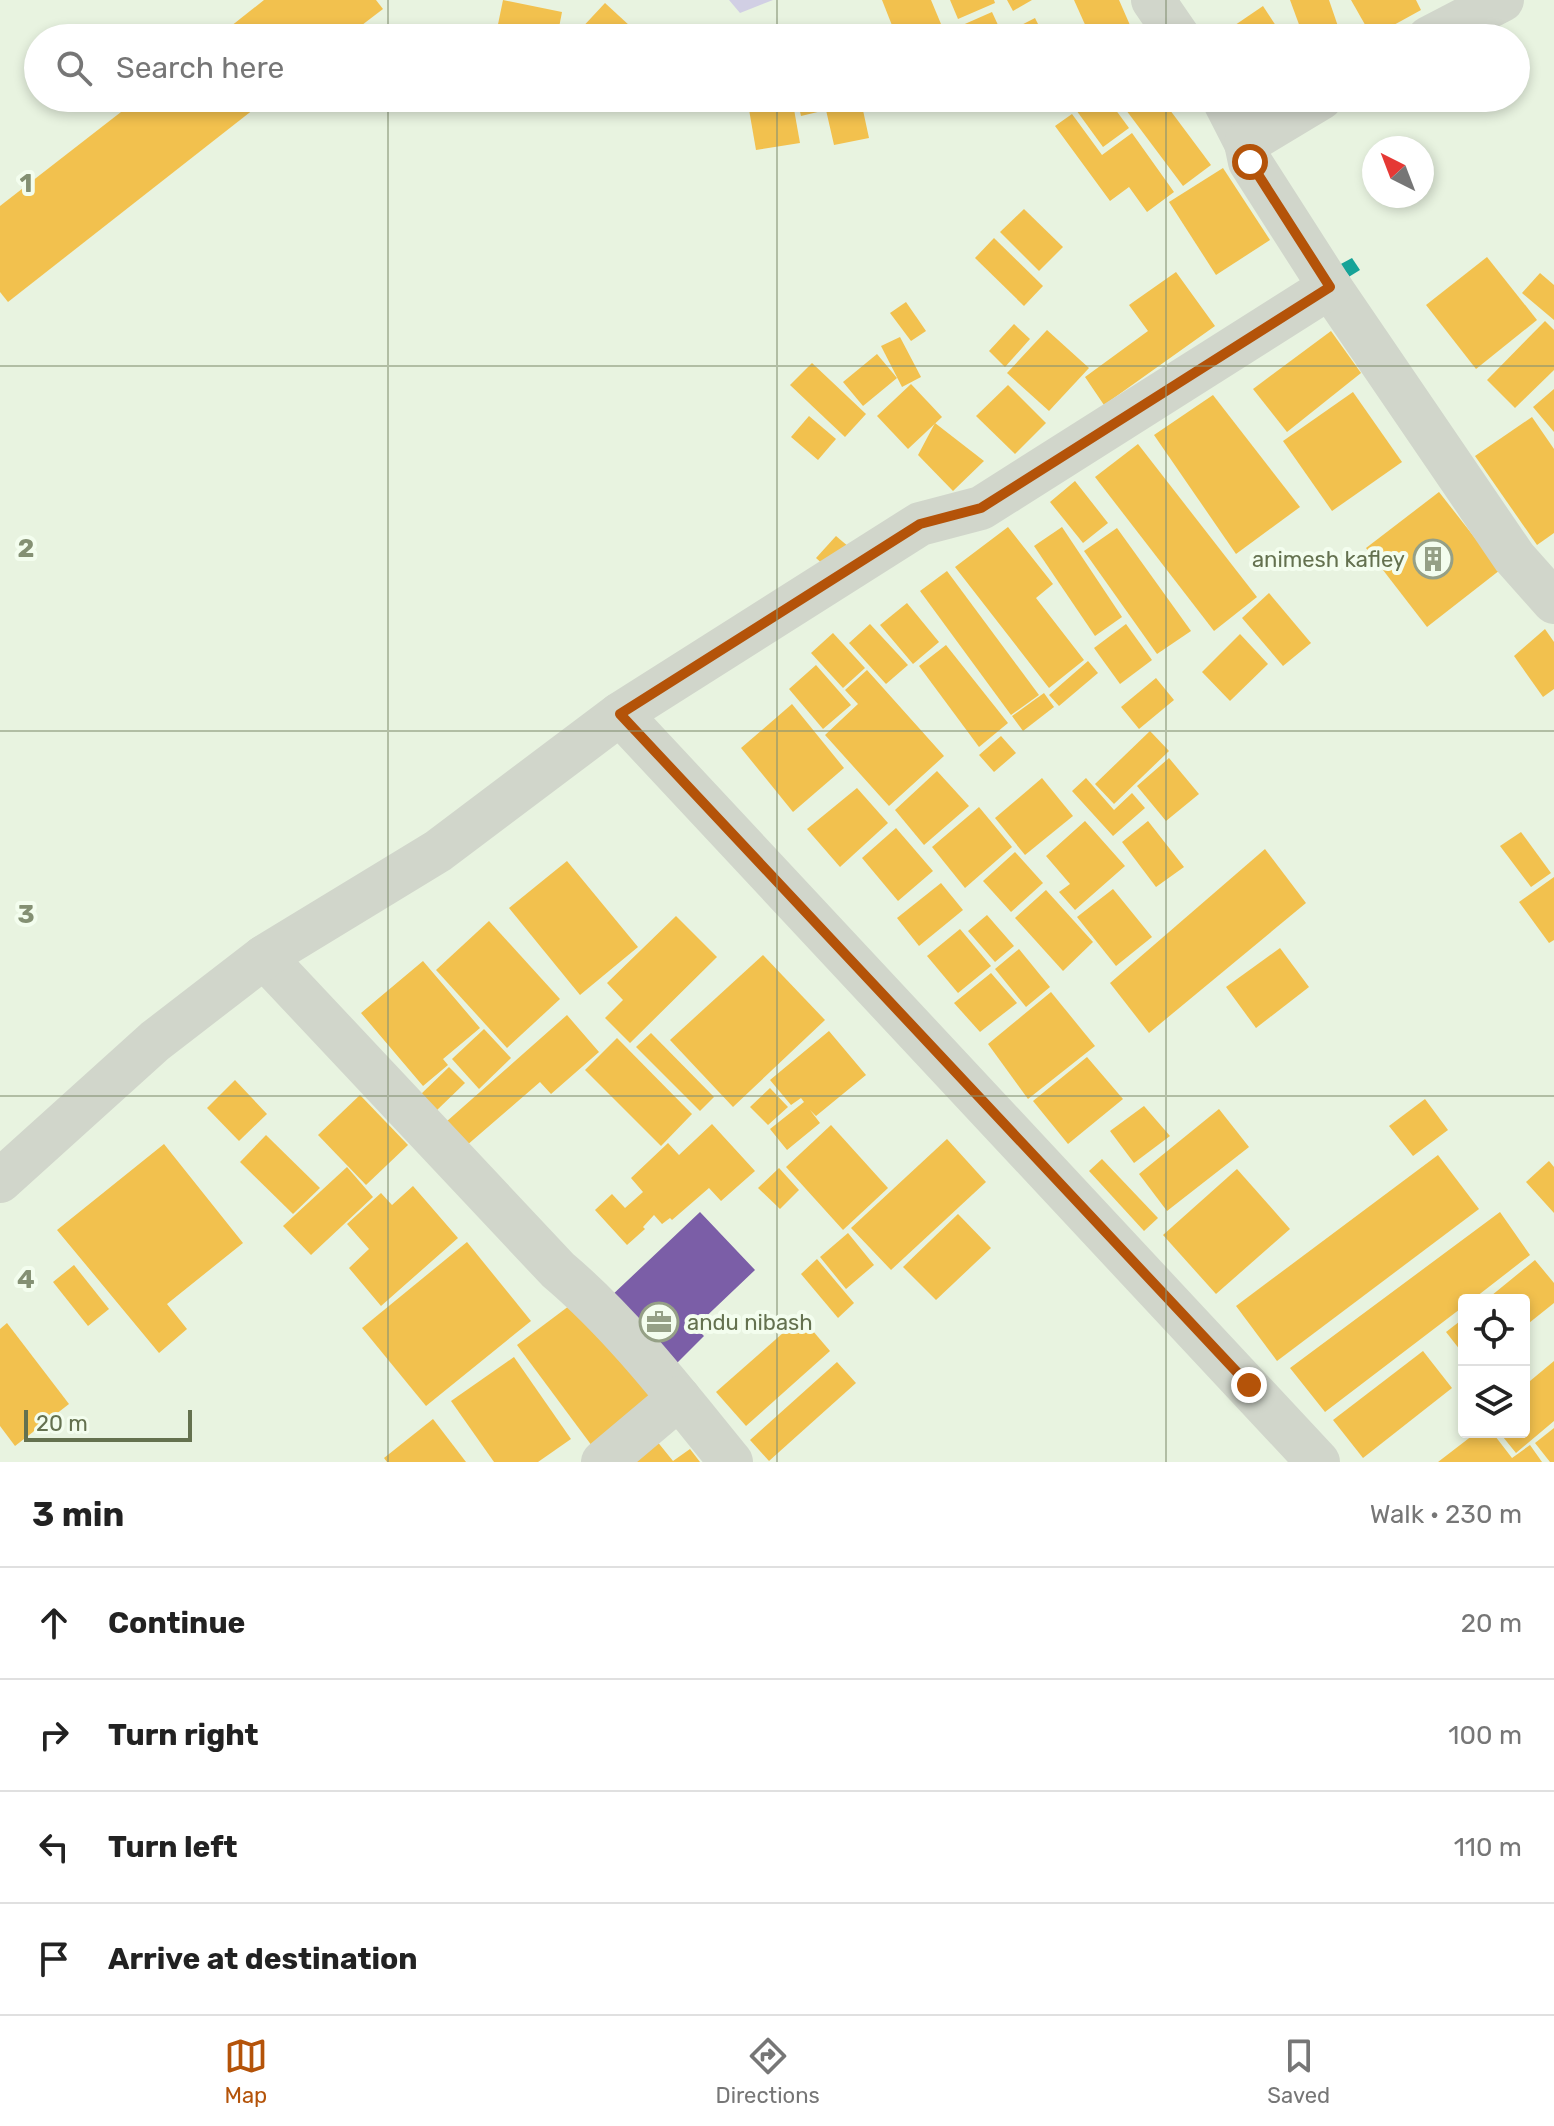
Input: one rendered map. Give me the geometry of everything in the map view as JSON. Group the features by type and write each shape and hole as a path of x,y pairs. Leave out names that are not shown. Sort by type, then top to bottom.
{"street":[{"path":"1153,0 1169,24"},
{"path":"1456,24 1502,0"},
{"path":"1230,112 1246,143 1250,162 1330,287 1514,557 1554,602"},
{"path":"1246,143 1298,112"},
{"path":"0,1181 155,1041 264,957 438,851 620,714 920,524 981,508 1330,287"},
{"path":"620,714 1318,1462"},
{"path":"264,957 558,1270 586,1293 731,1462"},
{"path":"603,1462 679,1398"}],"shaded area":[{"path":"0,0 1554,0 1554,1462 0,1462"}],"water":[{"path":"729,0 773,0 740,13"}],"building: Homes":[{"path":"264,0 376,0 383,9 363,24 234,24"},
{"path":"503,0 562,12 560,24 498,24"},
{"path":"882,0 931,0 941,24 891,24"},
{"path":"950,0 994,0 995,3 958,19"},
{"path":"1007,0 1032,0 1013,11"},
{"path":"1074,0 1119,0 1130,24 1085,24"},
{"path":"1290,0 1329,0 1337,24 1299,24"},
{"path":"1351,0 1416,0 1421,10 1396,24 1365,24"},
{"path":"605,3 628,24 585,24"},
{"path":"1263,6 1275,24 1237,24"},
{"path":"992,12 998,24 965,24"},
{"path":"1035,18 1038,24 1023,24"},
{"path":"121,112 250,112 8,302 0,292 0,206"},
{"path":"749,112 794,112 800,143 756,150"},
{"path":"826,112 863,112 869,138 834,145"},
{"path":"1078,112 1117,112 1129,128 1103,147"},
{"path":"1128,112 1171,112 1211,165 1183,186"},
{"path":"1072,114 1102,155 1132,133 1174,192 1147,212 1129,187 1110,201 1055,126"},
{"path":"1223,168 1270,240 1216,275 1169,202"},
{"path":"1024,209 1063,247 1039,271 1000,232"},
{"path":"994,238 1043,286 1024,306 975,258"},
{"path":"1487,257 1537,320 1476,369 1426,305"},
{"path":"1176,272 1215,326 1104,405 1085,377 1148,331 1129,305"},
{"path":"1540,273 1554,285 1554,320 1522,293"},
{"path":"906,302 926,331 911,341 890,313"},
{"path":"1545,321 1554,330 1554,370 1515,408 1487,380"},
{"path":"1014,324 1030,339 1005,367 989,351"},
{"path":"1047,330 1089,368 1049,411 1007,373"},
{"path":"1331,331 1361,373 1287,432 1253,389"},
{"path":"900,337 921,377 902,387 881,346"},
{"path":"877,354 897,378 863,406 843,382"},
{"path":"812,363 866,414 845,437 790,385"},
{"path":"911,384 942,417 908,449 877,416"},
{"path":"1008,385 1046,423 1015,454 976,416"},
{"path":"1554,389 1554,432 1533,407"},
{"path":"1353,392 1402,462 1332,511 1283,441"},
{"path":"1213,395 1300,507 1236,554 1154,435"},
{"path":"809,416 836,439 818,460 791,437"},
{"path":"1532,417 1554,449 1554,533 1537,545 1475,456"},
{"path":"935,423 984,461 953,491 918,455"},
{"path":"1138,444 1257,597 1214,631 1095,477"},
{"path":"1075,481 1108,523 1083,543 1050,502"},
{"name":"animesh kafley","path":"1439,492 1500,570 1427,627 1366,548"},
{"path":"1008,527 1053,584 1036,598 1084,660 1049,688 955,567"},
{"path":"1062,527 1122,617 1095,636 1034,546"},
{"path":"1117,528 1191,631 1157,654 1084,551"},
{"path":"836,536 856,553 836,576 816,558"},
{"path":"947,571 1039,695 1011,715 920,591"},
{"path":"1269,593 1311,643 1283,666 1242,618"},
{"path":"907,603 939,642 913,664 880,625"},
{"path":"870,624 908,665 886,684 849,643"},
{"path":"1126,624 1152,660 1120,684 1094,648"},
{"path":"1545,629 1554,642 1554,689 1543,697 1514,656"},
{"path":"833,633 865,668 843,688 811,653"},
{"path":"1240,634 1268,664 1230,701 1202,672"},
{"path":"946,645 1008,723 979,747 919,666"},
{"path":"1088,661 1098,673 1059,706 1049,695"},
{"path":"816,665 851,705 823,729 789,689"},
{"path":"867,670 944,756 889,806 825,735 858,704 845,690"},
{"path":"1156,678 1174,700 1139,729 1121,707"},
{"path":"1044,693 1054,707 1023,731 1012,716"},
{"path":"792,704 844,768 793,812 741,748"},
{"path":"1150,731 1169,751 1114,804 1095,784"},
{"path":"1001,736 1016,753 994,772 979,755"},
{"path":"1169,758 1199,794 1166,821 1137,786"},
{"path":"937,771 969,806 924,845 895,810"},
{"path":"1042,778 1073,816 1025,855 995,818"},
{"path":"1086,778 1114,810 1132,793 1145,808 1113,836 1072,791"},
{"path":"857,788 888,823 840,867 807,829"},
{"path":"979,807 1012,847 965,888 932,847"},
{"path":"1085,821 1125,866 1075,910 1059,892 1070,884 1046,856"},
{"path":"1148,821 1184,867 1156,887 1122,842"},
{"path":"896,828 933,871 898,901 862,858"},
{"path":"1521,832 1551,873 1531,887 1500,846"},
{"path":"1265,849 1306,903 1149,1033 1110,983"},
{"path":"1015,852 1043,883 1011,912 983,881"},
{"path":"567,861 638,947 580,995 509,908"},
{"path":"1554,877 1554,940 1549,943 1519,902"},
{"path":"941,883 963,910 919,946 897,918"},
{"path":"1113,889 1152,937 1116,966 1077,917"},
{"path":"1046,890 1093,942 1063,971 1015,918"},
{"path":"987,915 1014,946 995,962 968,931"},
{"path":"676,916 717,957 630,1043 605,1018 623,1000 607,983"},
{"path":"489,921 560,999 507,1048 436,970"},
{"path":"960,929 991,966 958,993 927,956"},
{"path":"1280,948 1309,987 1256,1028 1226,987"},
{"path":"1019,949 1050,987 1026,1007 995,969"},
{"path":"763,955 825,1020 733,1107 670,1040"},
{"path":"423,961 480,1028 443,1059 448,1065 423,1086 361,1013"},
{"path":"991,973 1017,1003 980,1032 954,1003"},
{"path":"1051,992 1095,1046 1028,1099 988,1044"},
{"path":"567,1015 599,1052 551,1094 540,1082 466,1146 446,1122"},
{"path":"484,1029 511,1058 479,1089 452,1059"},
{"path":"829,1031 866,1075 816,1116 810,1110 820,1123 787,1150 770,1129 804,1102 801,1098 791,1105 770,1080"},
{"path":"651,1033 714,1097 700,1111 636,1047"},
{"path":"617,1038 692,1114 661,1146 585,1070"},
{"path":"1087,1057 1123,1099 1068,1144 1033,1101"},
{"path":"449,1067 465,1083 436,1111 420,1095"},
{"path":"235,1080 267,1114 239,1141 207,1108"},
{"path":"770,1088 788,1107 768,1125 750,1107"},
{"path":"360,1095 408,1145 366,1185 318,1135"},
{"path":"1425,1099 1448,1130 1413,1156 1389,1126"},
{"path":"1144,1106 1170,1136 1134,1163 1110,1131"},
{"path":"1219,1109 1249,1147 1167,1211 1139,1174"},
{"path":"712,1124 755,1171 721,1201 709,1188 672,1220 670,1218 662,1224 654,1215 643,1227 645,1229 627,1245 595,1210 612,1194 625,1208 643,1192 631,1178 668,1143 679,1155"},
{"path":"831,1125 888,1188 843,1230 786,1167"},
{"path":"266,1135 320,1188 293,1214 240,1162"},
{"path":"947,1139 986,1182 891,1270 851,1228"},
{"path":"164,1144 243,1243 167,1304 187,1329 159,1353 57,1230"},
{"path":"1438,1155 1479,1209 1277,1361 1236,1306"},
{"path":"1102,1159 1158,1218 1144,1231 1089,1171"},
{"path":"1549,1161 1554,1167 1554,1213 1526,1182"},
{"path":"347,1167 373,1197 311,1255 283,1226"},
{"path":"779,1168 799,1190 780,1209 758,1188"},
{"path":"1237,1169 1290,1229 1216,1294 1163,1235"},
{"path":"413,1186 458,1238 381,1306 349,1268 369,1249 347,1224 381,1193 392,1205"},
{"path":"1500,1212 1530,1255 1480,1294 1458,1294 1458,1311 1325,1412 1290,1368"},
{"path":"958,1214 991,1248 936,1300 903,1267"},
{"path":"848,1233 874,1265 846,1289 820,1257"},
{"path":"467,1242 531,1321 426,1406 362,1328"},
{"path":"817,1259 854,1303 838,1318 801,1274"},
{"path":"1535,1260 1554,1283 1554,1303 1530,1322 1530,1294 1493,1294"},
{"path":"74,1265 109,1309 88,1326 53,1282"},
{"path":"581,1297 656,1397 592,1446 517,1345"},
{"path":"801,1317 830,1351 746,1426 716,1392"},
{"path":"7,1323 69,1404 15,1446 0,1426 0,1329"},
{"path":"1458,1323 1458,1347 1446,1332"},
{"path":"1423,1351 1452,1388 1363,1458 1333,1420"},
{"path":"514,1357 571,1439 538,1462 494,1462 451,1401"},
{"path":"1554,1361 1554,1421 1516,1453 1504,1438 1530,1438 1530,1381"},
{"path":"837,1362 856,1383 769,1461 750,1440"},
{"path":"433,1419 466,1462 387,1462 384,1458"},
{"path":"1554,1428 1554,1462 1550,1462 1535,1443"},
{"path":"1469,1438 1497,1438 1512,1458 1530,1445 1542,1462 1438,1462"},
{"path":"656,1440 673,1461 690,1449 700,1462 628,1462"}],"building: Offices":[{"path":"700,1212 755,1270 695,1327 704,1336 674,1366 609,1298"}],"building: Public":[{"path":"1352,258 1360,270 1347,278 1339,265"}],"place":[{"name":"animesh kafley","path":"1433,559"},
{"name":"andu nibash","path":"659,1322"}],"route":[{"path":"1249,1385 620,714 920,524 981,508 1330,287 1250,162"}]}
